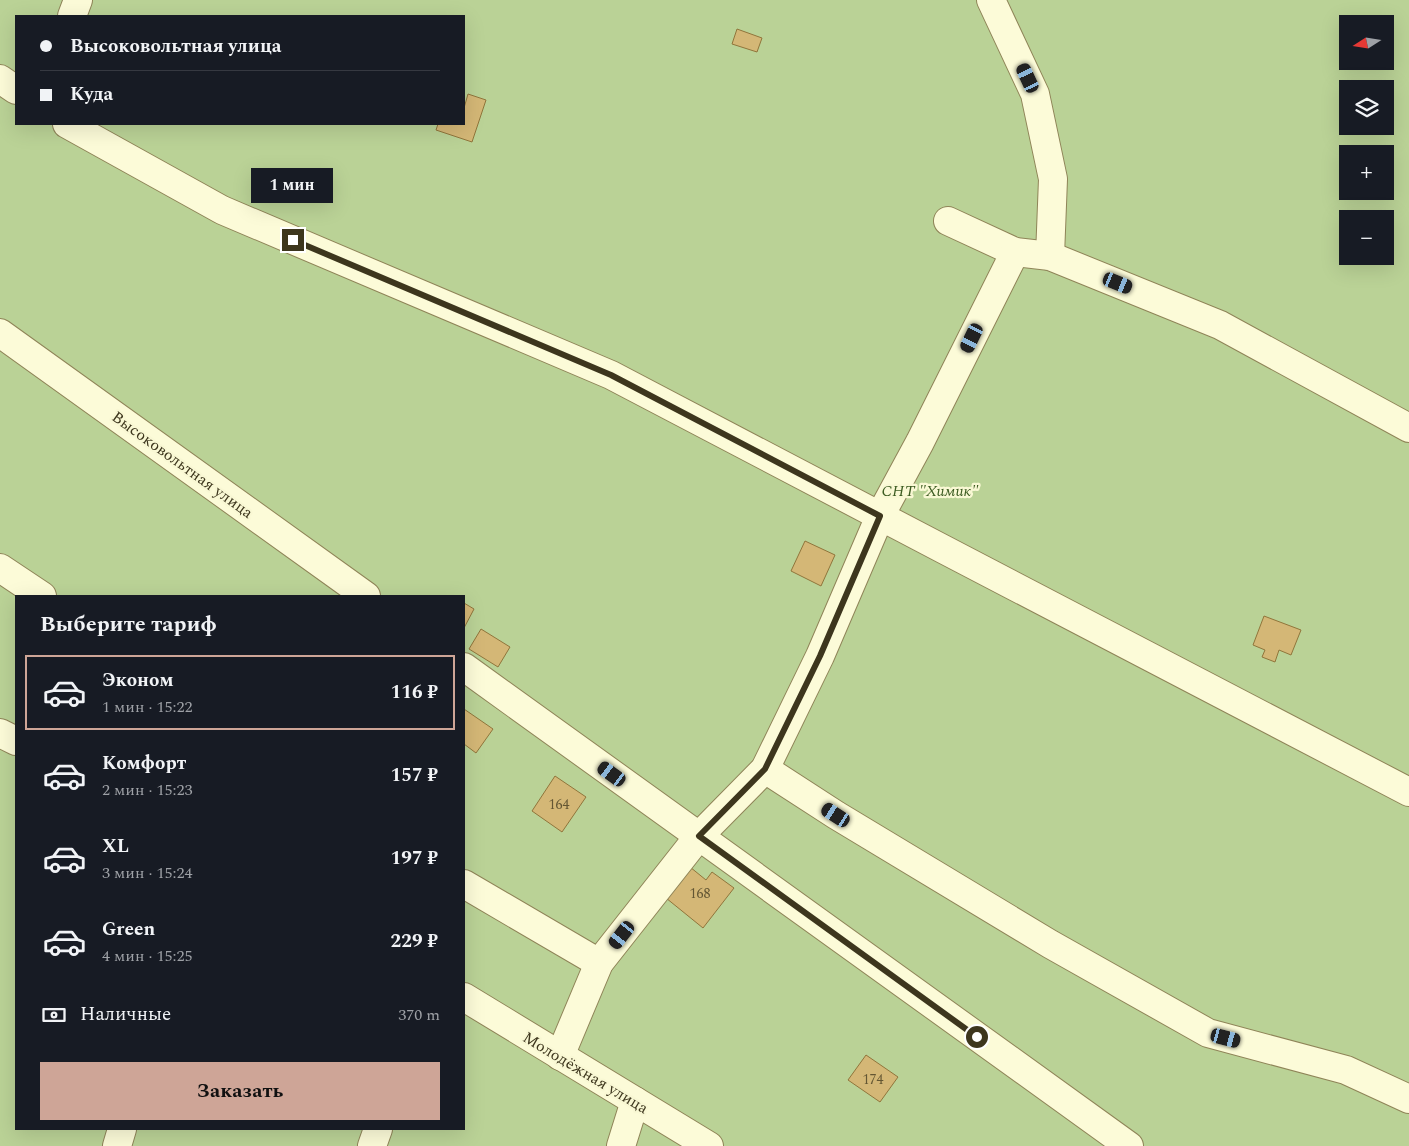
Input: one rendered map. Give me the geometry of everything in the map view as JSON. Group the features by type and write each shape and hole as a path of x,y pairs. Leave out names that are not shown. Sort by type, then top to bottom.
{"street":[{"path":"72,15 78,0"},
{"path":"991,0 1035,94 1053,179 1050,256"},
{"path":"0,78 15,89"},
{"path":"70,125 222,210 611,375 1409,792"},
{"path":"948,221 1015,252 1050,256 1220,325 1409,428"},
{"path":"560,1056 599,963 699,836 765,769 820,656 880,516 920,442 1015,252"},
{"name":"Высоковольтная улица","path":"0,333 365,595"},
{"path":"0,568 40,595"},
{"path":"465,668 1130,1146"},
{"path":"0,733 15,740"},
{"path":"765,769 844,820 1050,944 1208,1033 1346,1070 1409,1099"},
{"path":"465,885 599,963"},
{"name":"Молодёжная улица","path":"465,998 709,1146"},
{"path":"621,1146 634,1101"},
{"path":"117,1146 122,1130"},
{"path":"372,1146 378,1130"}],"green space":[{"name":"СНТ \"Химик\"","path":"0,0 1409,0 1409,1146 0,1146"}],"building":[{"path":"737,29 762,38 757,52 732,44"},
{"path":"468,94 486,100 472,142 436,130 438,125 465,125 465,104"},
{"path":"805,541 835,555 821,586 791,571"},
{"path":"465,604 474,609 465,626"},
{"path":"1264,616 1301,630 1291,655 1279,650 1275,662 1262,657 1265,650 1253,645"},
{"path":"481,629 510,647 498,667 469,649"},
{"path":"465,710 493,729 476,753 465,745"},
{"path":"555,776 586,797 562,832 532,811"},
{"path":"690,867 706,880 712,872 734,888 703,928 666,898"},
{"path":"866,1055 898,1077 880,1102 848,1080"}],"route":[{"path":"293,240 611,375 880,516 820,656 765,769 699,836 977,1037"}]}
